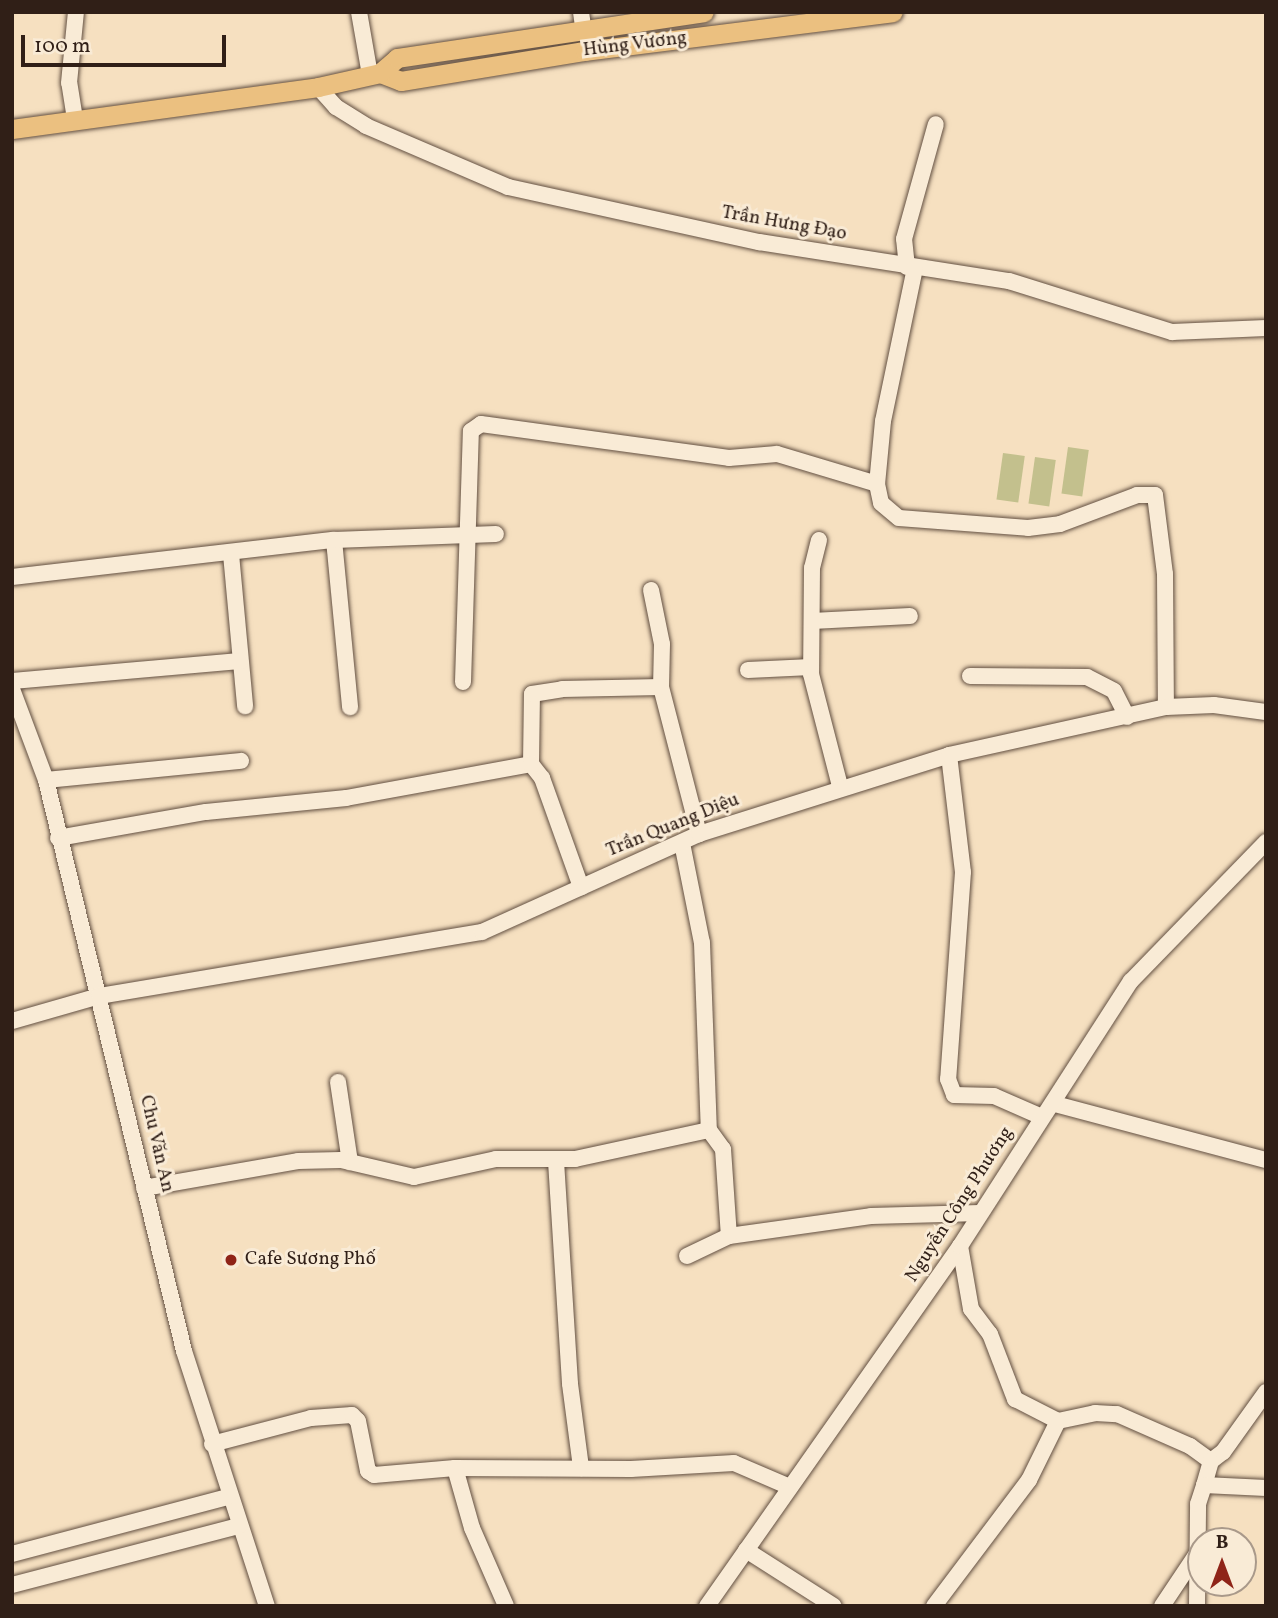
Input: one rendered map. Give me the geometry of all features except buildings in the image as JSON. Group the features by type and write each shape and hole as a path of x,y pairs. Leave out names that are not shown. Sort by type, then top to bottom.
{"main road":[{"name":"Hùng Vương","path":"12,129 318,87 375,74 397,58 508,40 582,20 704,12"},
{"name":"Hùng Vương","path":"375,74 401,81 510,63 893,12"},
{"path":"508,40 510,63"}],"street":[{"path":"75,119 69,83 76,12"},
{"path":"359,12 375,74"},
{"name":"Trần Hưng Đạo","path":"318,87 336,107 366,126 508,187 759,242 1032,287 1172,332 1266,328"},
{"path":"936,124 904,239 911,267 883,421 877,484 881,503 899,518 1028,528 1060,524 1119,500 1155,495 1165,574 1166,707"},
{"path":"463,682 471,431 481,424 729,458 777,454 877,484"},
{"path":"12,578 334,540 496,534"},
{"path":"334,540 350,706"},
{"path":"819,540 812,568 811,667 840,786"},
{"path":"232,554 245,706"},
{"path":"651,590 662,644 661,687 699,834"},
{"path":"813,621 910,616"},
{"path":"12,681 240,661"},
{"path":"748,670 811,667"},
{"path":"970,676 1087,677 1114,691 1127,717"},
{"path":"582,887 542,778 531,764 532,694 562,689 661,687"},
{"name":"Chu Văn An","path":"12,690 46,780 184,1351 228,1497 267,1606"},
{"name":"Trần Quang Diệu","path":"12,1021 99,996 482,932 699,834 840,786 949,755 1166,707 1214,705 1266,712"},
{"path":"949,755 963,872 948,1079 954,1095 994,1096 1042,1117"},
{"path":"46,780 241,761"},
{"path":"58,838 206,813 346,798 531,764"},
{"name":"Nguyễn Công Phương","path":"706,1606 960,1247 1042,1117 1055,1104 1131,981 1266,842"},
{"path":"682,843 702,943 709,1130 723,1149 729,1237"},
{"path":"338,1082 349,1162"},
{"path":"1055,1104 1266,1160"},
{"path":"144,1188 298,1161 349,1162 414,1177 496,1159 556,1161 709,1130"},
{"path":"556,1161 570,1384 582,1468"},
{"path":"687,1256 729,1237 871,1216 980,1213"},
{"path":"960,1247 971,1309 990,1335 1015,1398 1058,1421 1095,1413 1117,1414 1190,1446 1212,1461"},
{"path":"1198,1527 1198,1503 1212,1461 1223,1452 1266,1392"},
{"path":"212,1444 311,1418 352,1415 358,1421 368,1471 374,1475 455,1468 582,1468 734,1463 790,1486"},
{"path":"934,1606 1029,1480 1058,1421"},
{"path":"455,1468 472,1528 506,1606"},
{"path":"1203,1485 1266,1488"},
{"path":"12,1554 228,1497"},
{"path":"12,1585 239,1526"},
{"path":"746,1550 834,1606"},
{"path":"1162,1606 1187,1568"}],"shaded area":[{"path":"1068,447 1089,450 1082,496 1061,494"},
{"path":"1003,453 1025,456 1018,503 996,500"},
{"path":"1035,457 1056,460 1049,506 1028,504"}],"place":[{"name":"Cafe Sương Phố","path":"231,1260"}]}
